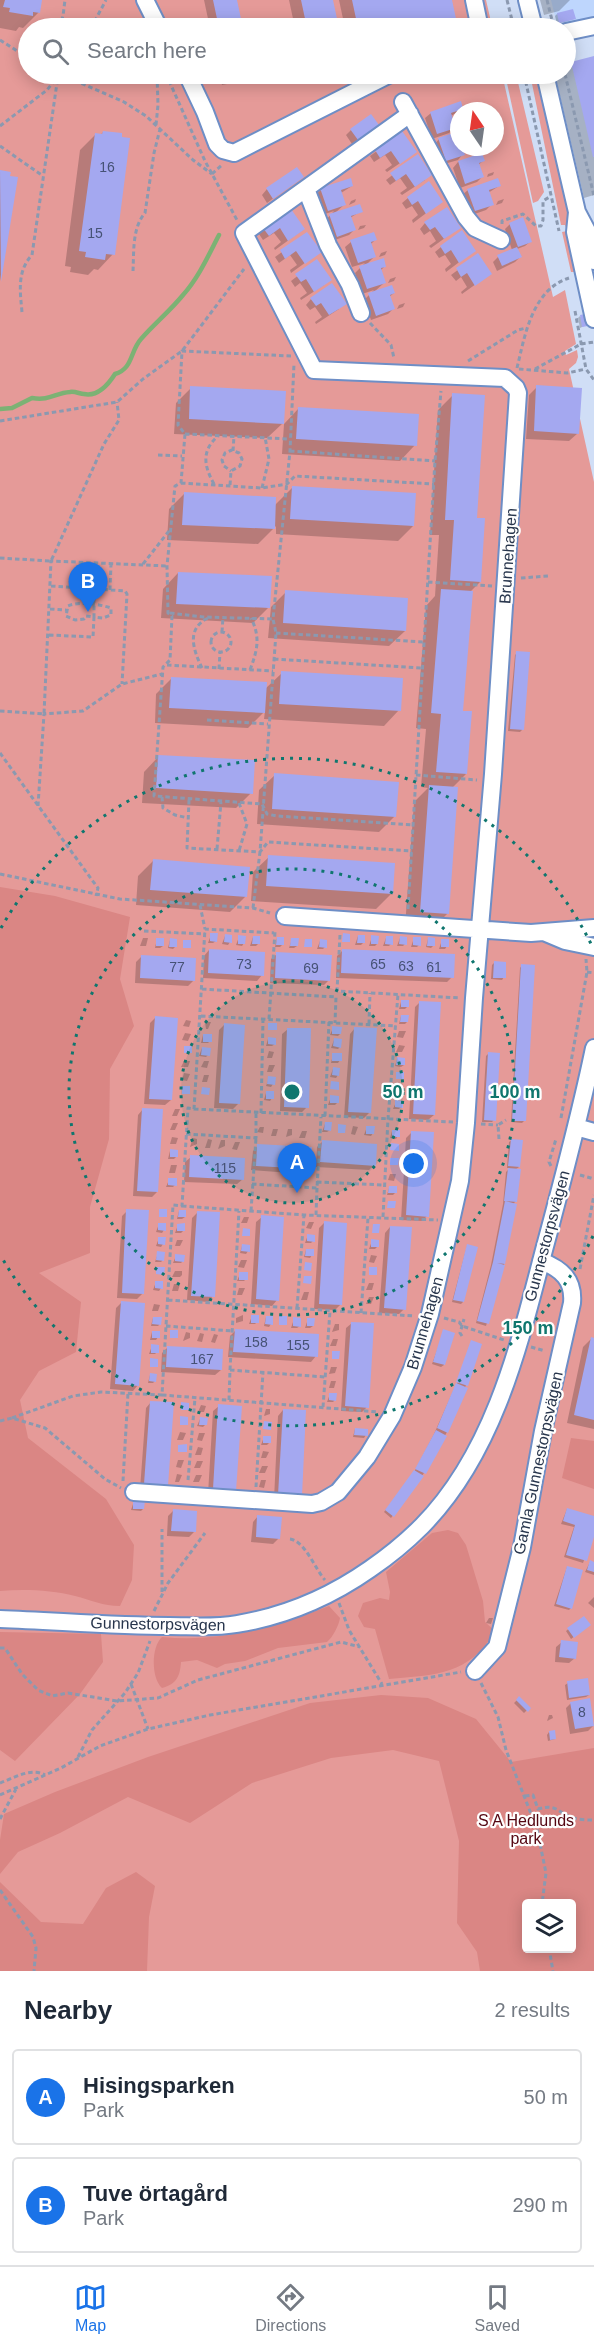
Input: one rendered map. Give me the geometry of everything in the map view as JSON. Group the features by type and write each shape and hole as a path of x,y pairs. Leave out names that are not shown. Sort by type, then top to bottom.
{"street":[{"path":"145,0 154,18"},
{"path":"474,0 478,18"},
{"path":"527,0 532,18"},
{"path":"576,30 594,26"},
{"path":"192,84 206,112 217,144 223,150 234,153 370,84"},
{"path":"547,84 577,212 587,231 594,261"},
{"path":"501,240 475,228 466,217 407,108 306,189 244,232 314,370 505,378 514,376"},
{"path":"306,189 328,245 362,313"},
{"path":"577,212 594,209"},
{"path":"577,212 575,232 594,319"},
{"name":"Brunnehagen","path":"128,1490 312,1503 332,1497 367,1457 392,1416 413,1367 430,1314 452,1220 460,1181 466,1123 518,405 514,376"},
{"path":"285,916 546,933 563,929 594,928"},
{"path":"546,933 565,941 590,946"},
{"name":"Gunnestorpsvägen","path":"0,1618 145,1626 236,1624 302,1607 333,1593 397,1550 423,1526 457,1484 494,1413 518,1344 541,1261 594,1048"},
{"path":"576,1127 594,1132"},
{"path":"541,1261 565,1274 570,1282"},
{"name":"Gamla Gunnestorpsvägen","path":"475,1671 497,1647 522,1547 543,1431 572,1303 573,1292 570,1282"}],"path":[{"path":"61,18 65,0"},
{"path":"96,18 105,0"},
{"path":"507,0 511,18"},
{"path":"548,0 552,18"},
{"path":"0,40 18,52"},
{"path":"0,126 52,84"},
{"path":"22,312 20,283 25,262 32,255 58,84"},
{"path":"83,84 124,102 156,125 212,174"},
{"path":"156,125 157,84"},
{"path":"171,84 212,174 244,232"},
{"path":"526,84 560,238"},
{"path":"567,84 594,196"},
{"path":"133,271 136,233 139,220 145,213 160,129"},
{"path":"0,146 43,177"},
{"path":"501,240 502,221 523,214 536,226 541,226 543,201 551,196"},
{"path":"0,421 117,402 182,351 245,268 258,259"},
{"path":"566,268 571,289"},
{"path":"514,376 526,328 534,307 558,281 568,278"},
{"path":"573,300 586,369 594,380"},
{"path":"362,313 391,345 394,363"},
{"path":"464,364 518,330 526,328"},
{"path":"514,376 533,369 581,344 594,342"},
{"path":"181,483 185,434 178,425 182,351"},
{"path":"0,874 120,900 253,908 260,852 276,633 273,619 290,451 294,356"},
{"path":"533,369 567,373 586,369"},
{"path":"407,925 423,642 442,374"},
{"path":"38,806 49,634 51,561 104,444 119,420 117,402"},
{"path":"185,434 289,439"},
{"path":"214,484 204,461 208,444 219,435"},
{"path":"233,450 234,435"},
{"path":"262,488 269,459 265,437"},
{"path":"233,450 239,453 242,459 240,466 231,471 224,466 222,460 225,453 233,450"},
{"path":"290,451 435,460"},
{"path":"158,455 182,456"},
{"path":"230,485 231,471"},
{"path":"262,804 154,796 163,668 170,660 172,616 168,613 167,566 175,486 181,483 262,488 287,484 295,476 434,484"},
{"path":"142,564 171,530"},
{"path":"0,558 167,566"},
{"path":"110,590 111,564"},
{"path":"428,582 506,587 514,578 548,576"},
{"path":"51,586 125,591 127,594 122,684"},
{"path":"49,634 93,637 94,589"},
{"path":"71,604 94,605 111,608 111,615 103,618 86,616 84,619 75,620 66,615 66,610 71,604"},
{"path":"50,609 66,610"},
{"path":"168,613 273,619"},
{"path":"202,668 194,648 193,636 199,624 210,617"},
{"path":"222,632 223,617"},
{"path":"250,670 258,647 257,633 251,618"},
{"path":"222,632 230,637 231,644 227,650 220,652 213,649 211,642 214,635 222,632"},
{"path":"276,633 423,642"},
{"path":"219,669 220,652"},
{"path":"274,659 422,668"},
{"path":"167,665 273,671"},
{"path":"0,711 44,714 84,711 122,684 163,674"},
{"path":"207,720 269,724"},
{"path":"0,753 98,888 96,896"},
{"path":"416,775 492,782"},
{"path":"162,797 163,808 175,815 188,818"},
{"path":"189,800 187,848 260,852"},
{"path":"217,849 221,802"},
{"path":"238,803 247,824 239,850"},
{"path":"262,804 267,814 277,816 414,825"},
{"path":"260,852 268,842 412,851"},
{"path":"194,1109 205,932 200,905"},
{"path":"269,1019 274,933 285,916"},
{"path":"335,1023 340,920"},
{"path":"144,931 274,933"},
{"path":"559,1124 590,946"},
{"path":"587,972 594,973"},
{"path":"202,989 336,997"},
{"path":"337,992 474,998"},
{"path":"369,1024 370,993"},
{"path":"383,1217 398,994"},
{"path":"201,1016 396,1026"},
{"path":"250,1211 263,1019"},
{"path":"316,1215 328,1022"},
{"path":"182,1206 188,1108 498,1125 506,1120"},
{"path":"498,1125 499,1138"},
{"path":"558,1131 549,1162 551,1166 594,1179"},
{"path":"186,1134 256,1138"},
{"path":"317,1182 384,1185"},
{"path":"252,1184 317,1188"},
{"path":"570,1282 577,1275 581,1263 594,1195"},
{"path":"162,1395 173,1205 304,1215 452,1220"},
{"path":"229,1400 239,1211"},
{"path":"297,1308 304,1215"},
{"path":"361,1313 368,1218"},
{"path":"168,1300 361,1313 419,1316 430,1314 518,1344 561,1355"},
{"path":"323,1407 330,1311"},
{"path":"462,1336 460,1333 464,1319"},
{"path":"166,1326 232,1331"},
{"path":"231,1370 325,1377"},
{"path":"255,1500 263,1372"},
{"path":"0,1421 73,1396 101,1392 375,1410 392,1416"},
{"path":"12,1418 45,1428 105,1479 128,1490 128,1393"},
{"path":"187,1495 195,1398"},
{"path":"162,1529 162,1594"},
{"path":"153,1615 162,1594 205,1533"},
{"path":"290,1539 295,1540 302,1547 333,1593 349,1630 382,1685"},
{"path":"78,1758 92,1730 131,1684 146,1655 150,1639"},
{"path":"0,1648 5,1648 22,1674 38,1690 52,1696 68,1693 117,1701 158,1698 198,1680 341,1642 360,1647"},
{"path":"0,1794 45,1775 100,1746 148,1729 210,1715 475,1671 498,1717 506,1750 537,1829 546,1873 543,1899"},
{"path":"131,1684 148,1729"},
{"path":"0,1783 27,1773 41,1772 45,1775"},
{"path":"0,1819 17,1787"},
{"path":"524,1796 533,1795 538,1809 548,1806 574,1818 594,1820"},
{"path":"0,1890 33,1938 36,1950 34,1971"},
{"path":"550,1953 554,1971"}],"shaded area":[{"path":"551,0 594,0 594,22 576,25 576,18 556,18"}],"green space":[{"path":"0,0 486,0 490,18 18,18 18,84 504,84 553,297 565,290 576,344 565,351 566,355 577,350 576,363 569,369 594,482 594,1971 0,1971"},
{"path":"507,84 518,84 544,192 538,201 533,203"},
{"path":"532,84 537,84 567,203 579,272 571,272 562,232 567,231 565,225 561,225"},
{"path":"0,887 55,896 130,917 120,979 134,1026 110,1069 109,1139 90,1207 90,1253 39,1273 81,1302 76,1352 39,1371 20,1400 28,1438 106,1499 134,1545 132,1580 120,1606 57,1592 0,1591"},
{"path":"571,1438 594,1441 594,1489 562,1478"},
{"path":"448,1530 458,1533 466,1545 483,1601 485,1622 495,1631 485,1646 474,1656 450,1670 436,1674 389,1679 375,1629 364,1627 358,1616 363,1603 380,1598 389,1600 390,1592 386,1572 432,1533"},
{"path":"329,1606 340,1618 327,1642 278,1648 245,1661 225,1664 217,1668 197,1660 181,1662 179,1675 174,1682 162,1688 158,1683 154,1670 154,1655 162,1637 205,1638 247,1632 289,1621"},
{"path":"0,1632 101,1634 103,1662 80,1694 15,1761 0,1750"},
{"name":"S A Hedlunds park","path":"381,1695 428,1698 476,1719 511,1762 594,1748 594,1971 480,1971 477,1952 457,1923 459,1841 439,1761 393,1750 331,1758 252,1783 190,1823 128,1797 18,1852 0,1874 0,1840 4,1814 148,1757 310,1703"},
{"path":"136,1872 155,1886 149,1917 147,1971 0,1971 0,1882 41,1922 83,1924 106,1888"}],"building":[{"path":"5,0 42,0 40,13 33,12 33,16 9,12 10,8 3,7"},
{"path":"213,0 237,0 241,18 217,18"},
{"path":"301,0 333,0 337,18 305,18"},
{"path":"352,0 452,0 456,18 356,18"},
{"path":"573,9 576,18 558,18 557,13"},
{"path":"594,56 594,157 576,84 576,61"},
{"path":"450,105 450,130 437,134 430,112"},
{"path":"371,114 379,125 358,140 350,129"},
{"path":"103,131 122,133 122,137 130,138 115,255 106,254 105,260 85,257 86,252 79,251 95,133 102,134"},
{"path":"402,131 417,152 400,164 391,151 380,158 375,150"},
{"path":"450,134 450,156 462,156 446,161 438,138"},
{"path":"418,154 432,175 415,187 406,174 396,181 390,173"},
{"path":"473,156 483,156 485,161 479,163 484,177 465,184 458,161"},
{"path":"297,167 304,177 273,199 266,188"},
{"path":"0,170 11,172 10,176 18,177 1,282"},
{"path":"351,178 353,186 341,190 346,205 328,211 320,188"},
{"path":"498,178 501,186 489,190 494,205 475,211 467,189"},
{"path":"429,181 443,202 426,214 418,201 412,205 407,197"},
{"path":"360,204 363,212 351,216 356,230 337,237 329,214"},
{"path":"447,207 461,228 444,239 435,227 430,230 424,222"},
{"path":"291,209 305,229 288,241 280,228 269,236 263,228"},
{"path":"523,217 532,242 518,247 509,223"},
{"path":"462,230 476,251 459,263 451,250 445,254 440,246"},
{"path":"307,232 322,252 305,264 296,251 285,259 280,250"},
{"path":"374,232 377,240 371,242 376,257 358,263 350,240"},
{"path":"517,247 522,257 502,266 497,255"},
{"path":"478,253 492,274 475,286 467,273 461,277 456,268"},
{"path":"384,258 386,267 381,268 386,283 367,289 359,266"},
{"path":"317,259 332,280 314,292 306,279 301,282 295,274"},
{"path":"332,283 347,304 329,315 321,303 316,306 310,298"},
{"path":"392,285 395,293 390,295 395,309 376,316 368,293"},
{"path":"585,314 588,326 582,327 580,315"},
{"path":"536,385 582,388 579,434 534,431"},
{"path":"190,386 286,391 284,424 189,419"},
{"path":"452,393 485,395 477,518 485,518 481,582 450,580 454,520 445,520"},
{"path":"298,407 419,414 417,446 296,439"},
{"path":"292,486 416,493 414,526 290,519"},
{"path":"184,492 276,497 275,529 182,525"},
{"path":"178,572 272,576 270,608 176,604"},
{"path":"441,589 473,591 463,711 472,711 467,774 436,772 441,714 431,713"},
{"path":"285,590 408,598 406,631 283,623"},
{"path":"516,651 530,652 524,730 510,729"},
{"path":"281,671 403,678 401,711 279,704"},
{"path":"171,677 267,682 265,713 169,708"},
{"path":"158,755 255,760 253,794 156,788"},
{"path":"274,773 399,782 396,817 272,809"},
{"path":"429,785 458,787 449,914 420,912"},
{"path":"268,855 395,863 393,894 266,886"},
{"path":"153,859 250,867 247,897 150,890"},
{"path":"210,933 218,933 217,942 210,941"},
{"path":"343,933 350,934 350,942 342,942"},
{"path":"225,934 232,935 232,943 224,942"},
{"path":"238,935 246,936 245,944 238,944"},
{"path":"358,935 365,935 365,943 357,943"},
{"path":"371,935 379,936 378,944 371,944"},
{"path":"253,936 260,936 260,944 252,944"},
{"path":"386,936 393,936 393,945 385,944"},
{"path":"400,936 407,937 407,945 399,944"},
{"path":"277,937 284,937 284,945 276,945"},
{"path":"413,937 421,937 421,946 413,945"},
{"path":"428,937 435,938 435,946 427,946"},
{"path":"156,938 164,938 164,946 156,946"},
{"path":"170,938 177,939 177,947 169,947"},
{"path":"291,938 299,938 298,946 290,946"},
{"path":"305,939 312,939 312,947 304,947"},
{"path":"320,939 327,940 327,948 319,947"},
{"path":"441,939 449,939 449,947 441,947"},
{"path":"183,940 191,940 191,948 183,948"},
{"path":"209,949 265,952 264,976 208,973"},
{"path":"342,949 455,954 454,978 341,973"},
{"path":"276,952 332,955 330,981 275,978"},
{"path":"141,955 196,958 195,981 140,978"},
{"path":"494,961 506,962 506,978 493,978"},
{"path":"521,964 535,965 526,1121 512,1121"},
{"path":"401,1000 409,1000 409,1007 401,1007"},
{"path":"419,1001 441,1002 435,1115 413,1114"},
{"path":"401,1015 409,1015 408,1022 400,1022"},
{"path":"155,1016 178,1018 172,1100 149,1099"},
{"path":"224,1023 245,1025 240,1104 219,1103"},
{"path":"268,1023 277,1023 277,1030 268,1030"},
{"path":"332,1026 342,1027 341,1034 332,1034"},
{"path":"354,1027 377,1028 371,1113 348,1112"},
{"path":"287,1028 311,1028 309,1108 284,1107"},
{"path":"203,1034 212,1034 212,1042 203,1042"},
{"path":"268,1037 276,1038 276,1045 268,1044"},
{"path":"334,1038 342,1039 341,1048 333,1046"},
{"path":"184,1046 192,1046 192,1053 184,1053"},
{"path":"202,1047 211,1048 210,1056 201,1055"},
{"path":"488,1052 500,1053 496,1121 484,1120"},
{"path":"332,1053 342,1053 342,1061 332,1061"},
{"path":"397,1057 405,1058 405,1065 396,1065"},
{"path":"333,1067 340,1068 339,1076 332,1075"},
{"path":"396,1072 404,1072 404,1079 396,1079"},
{"path":"268,1076 276,1077 275,1085 267,1084"},
{"path":"331,1081 339,1082 339,1090 330,1089"},
{"path":"182,1086 190,1086 190,1094 182,1094"},
{"path":"202,1087 210,1088 209,1095 201,1094"},
{"path":"266,1091 274,1091 274,1099 266,1099"},
{"path":"330,1095 339,1096 339,1103 330,1103"},
{"path":"395,1100 403,1101 403,1108 395,1107"},
{"path":"142,1108 163,1109 158,1192 137,1191"},
{"path":"325,1122 332,1122 331,1131 324,1130"},
{"path":"338,1124 346,1125 345,1133 338,1133"},
{"path":"366,1126 375,1126 374,1134 366,1134"},
{"path":"392,1130 400,1130 400,1137 392,1137"},
{"path":"411,1131 434,1132 429,1217 406,1215"},
{"path":"511,1139 523,1140 520,1167 508,1166"},
{"path":"322,1140 377,1144 376,1166 320,1162"},
{"path":"391,1143 399,1144 399,1151 390,1150"},
{"path":"257,1144 312,1147 311,1169 256,1166"},
{"path":"170,1149 178,1150 178,1157 170,1157"},
{"path":"190,1155 245,1158 244,1180 189,1177"},
{"path":"390,1158 399,1158 398,1165 390,1165"},
{"path":"508,1168 521,1169 517,1202 504,1201"},
{"path":"168,1178 177,1178 177,1186 168,1185"},
{"path":"389,1186 397,1186 397,1193 388,1193"},
{"path":"388,1201 396,1201 395,1208 387,1208"},
{"path":"505,1201 517,1204 505,1264 497,1263 505,1265 489,1324 477,1321 493,1262"},
{"path":"126,1209 149,1210 144,1294 122,1293"},
{"path":"159,1209 167,1209 167,1217 159,1217"},
{"path":"179,1210 186,1210 186,1217 178,1217"},
{"path":"197,1211 220,1212 215,1297 191,1296"},
{"path":"261,1215 284,1217 279,1301 256,1299"},
{"path":"324,1221 347,1223 342,1305 319,1304"},
{"path":"158,1223 166,1223 166,1231 158,1230"},
{"path":"185,1223 185,1231 177,1231 177,1224"},
{"path":"373,1224 380,1224 379,1233 372,1233"},
{"path":"390,1226 412,1227 406,1310 384,1308"},
{"path":"243,1228 250,1229 250,1236 242,1236"},
{"path":"307,1234 315,1235 315,1242 307,1241"},
{"path":"158,1237 166,1237 165,1245 158,1244"},
{"path":"371,1239 379,1240 379,1247 371,1247"},
{"path":"242,1244 250,1245 250,1252 241,1251"},
{"path":"467,1244 478,1247 464,1302 453,1300"},
{"path":"306,1249 314,1249 314,1256 305,1256"},
{"path":"157,1251 165,1252 164,1261 156,1260"},
{"path":"175,1254 185,1255 184,1262 175,1261"},
{"path":"305,1262 312,1263 311,1271 304,1270"},
{"path":"156,1267 165,1267 164,1275 156,1274"},
{"path":"369,1267 377,1267 377,1275 369,1275"},
{"path":"239,1272 248,1272 248,1280 239,1280"},
{"path":"304,1276 312,1276 311,1284 303,1283"},
{"path":"155,1281 163,1281 163,1289 155,1288"},
{"path":"121,1301 145,1303 139,1386 115,1384"},
{"path":"251,1315 259,1315 259,1323 251,1323"},
{"path":"266,1316 273,1316 273,1325 265,1324"},
{"path":"279,1316 287,1316 287,1325 279,1325"},
{"path":"153,1317 162,1317 161,1325 152,1324"},
{"path":"293,1317 301,1318 301,1327 293,1326"},
{"path":"307,1318 315,1318 314,1326 307,1326"},
{"path":"351,1322 374,1323 369,1408 345,1406"},
{"path":"235,1329 319,1334 318,1357 233,1352"},
{"path":"443,1329 455,1333 445,1365 433,1362"},
{"path":"170,1330 178,1330 178,1338 170,1338"},
{"path":"152,1331 160,1331 160,1338 152,1338"},
{"path":"591,1337 594,1338 594,1420 574,1415"},
{"path":"471,1340 482,1344 468,1386 456,1382"},
{"path":"151,1344 159,1345 159,1353 151,1353"},
{"path":"167,1346 223,1349 222,1370 166,1367"},
{"path":"332,1351 340,1351 339,1359 332,1359"},
{"path":"150,1358 158,1359 158,1367 150,1367"},
{"path":"150,1373 157,1374 156,1382 149,1381"},
{"path":"456,1383 468,1388 448,1433 437,1428"},
{"path":"329,1393 337,1393 336,1401 329,1400"},
{"path":"150,1401 174,1402 168,1486 144,1484"},
{"path":"181,1402 189,1403 189,1410 181,1410"},
{"path":"218,1404 242,1406 236,1491 213,1489"},
{"path":"283,1409 306,1410 302,1496 278,1495"},
{"path":"180,1416 188,1417 188,1425 180,1425"},
{"path":"200,1417 208,1418 207,1425 199,1425"},
{"path":"264,1421 272,1422 271,1430 263,1429"},
{"path":"355,1428 368,1429 368,1436 354,1435"},
{"path":"436,1430 447,1436 426,1474 415,1469"},
{"path":"263,1436 271,1436 271,1443 263,1443"},
{"path":"187,1444 187,1452 178,1452 178,1445"},
{"path":"414,1470 424,1476 394,1517 385,1510"},
{"path":"133,1500 145,1500 144,1509 133,1509"},
{"path":"567,1508 594,1516 594,1537 587,1561 566,1555 575,1525 563,1521"},
{"path":"173,1509 197,1511 196,1532 171,1531"},
{"path":"257,1515 282,1517 280,1539 256,1537"},
{"path":"590,1560 594,1562 594,1572 587,1570"},
{"path":"567,1566 583,1570 572,1609 556,1604"},
{"path":"584,1616 591,1625 574,1638 567,1628"},
{"path":"561,1640 578,1642 576,1659 559,1657"},
{"path":"588,1678 590,1695 569,1698 567,1681"},
{"path":"519,1696 531,1708 528,1712 516,1700"},
{"path":"590,1698 594,1726 575,1729 570,1702"},
{"path":"555,1730 556,1739 550,1740 549,1731"}],"waterway":[{"path":"0,409 12,408 32,398 72,392 94,394 102,389 115,374 125,368 137,344 189,288 219,235"}],"place":[{"name":"Tuve örtagård","path":"88,612"},
{"name":"Hisingsparken","path":"297,1193"}]}
